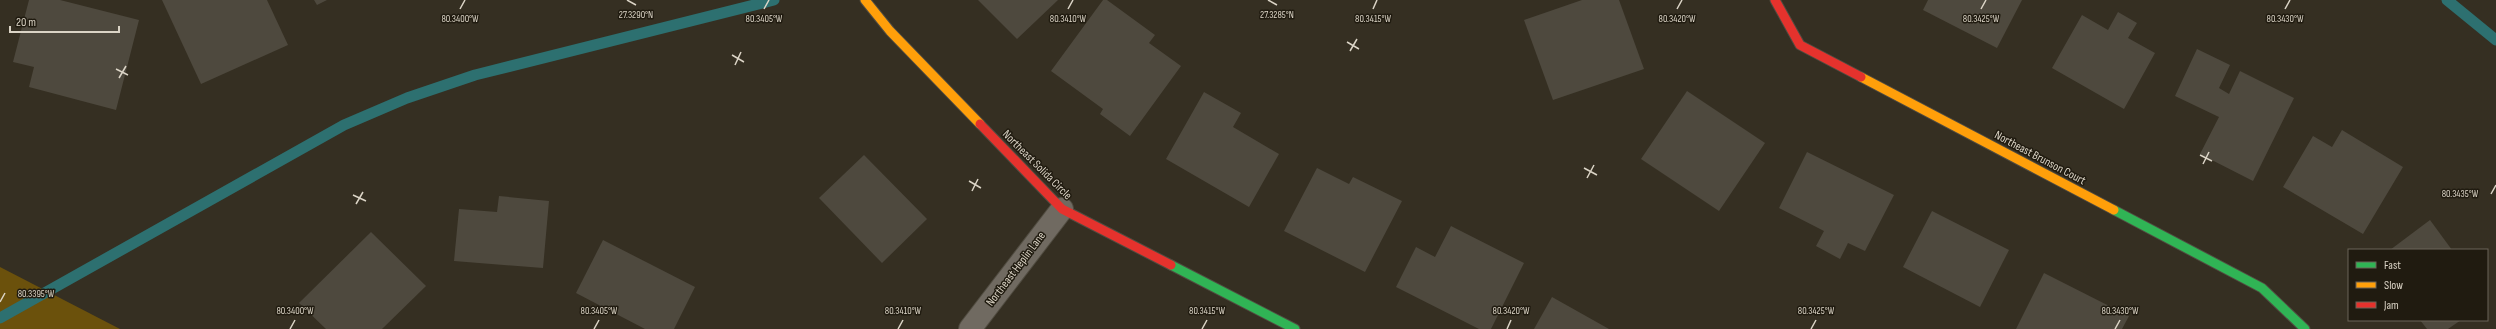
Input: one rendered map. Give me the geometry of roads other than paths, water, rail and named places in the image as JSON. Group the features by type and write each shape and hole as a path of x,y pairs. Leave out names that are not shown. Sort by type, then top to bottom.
{"street":[{"name":"Northeast Solida Circle","path":"865,0 890,32 1062,209 1295,329"},
{"name":"Northeast Brunson Court","path":"1775,0 1800,44 2262,288 2305,329"},
{"name":"Northeast Heplin Lane","path":"970,329 1062,209"}],"waterway":[{"path":"0,318 344,125 407,98 475,75 774,0"},
{"path":"2447,0 2496,40"}]}
